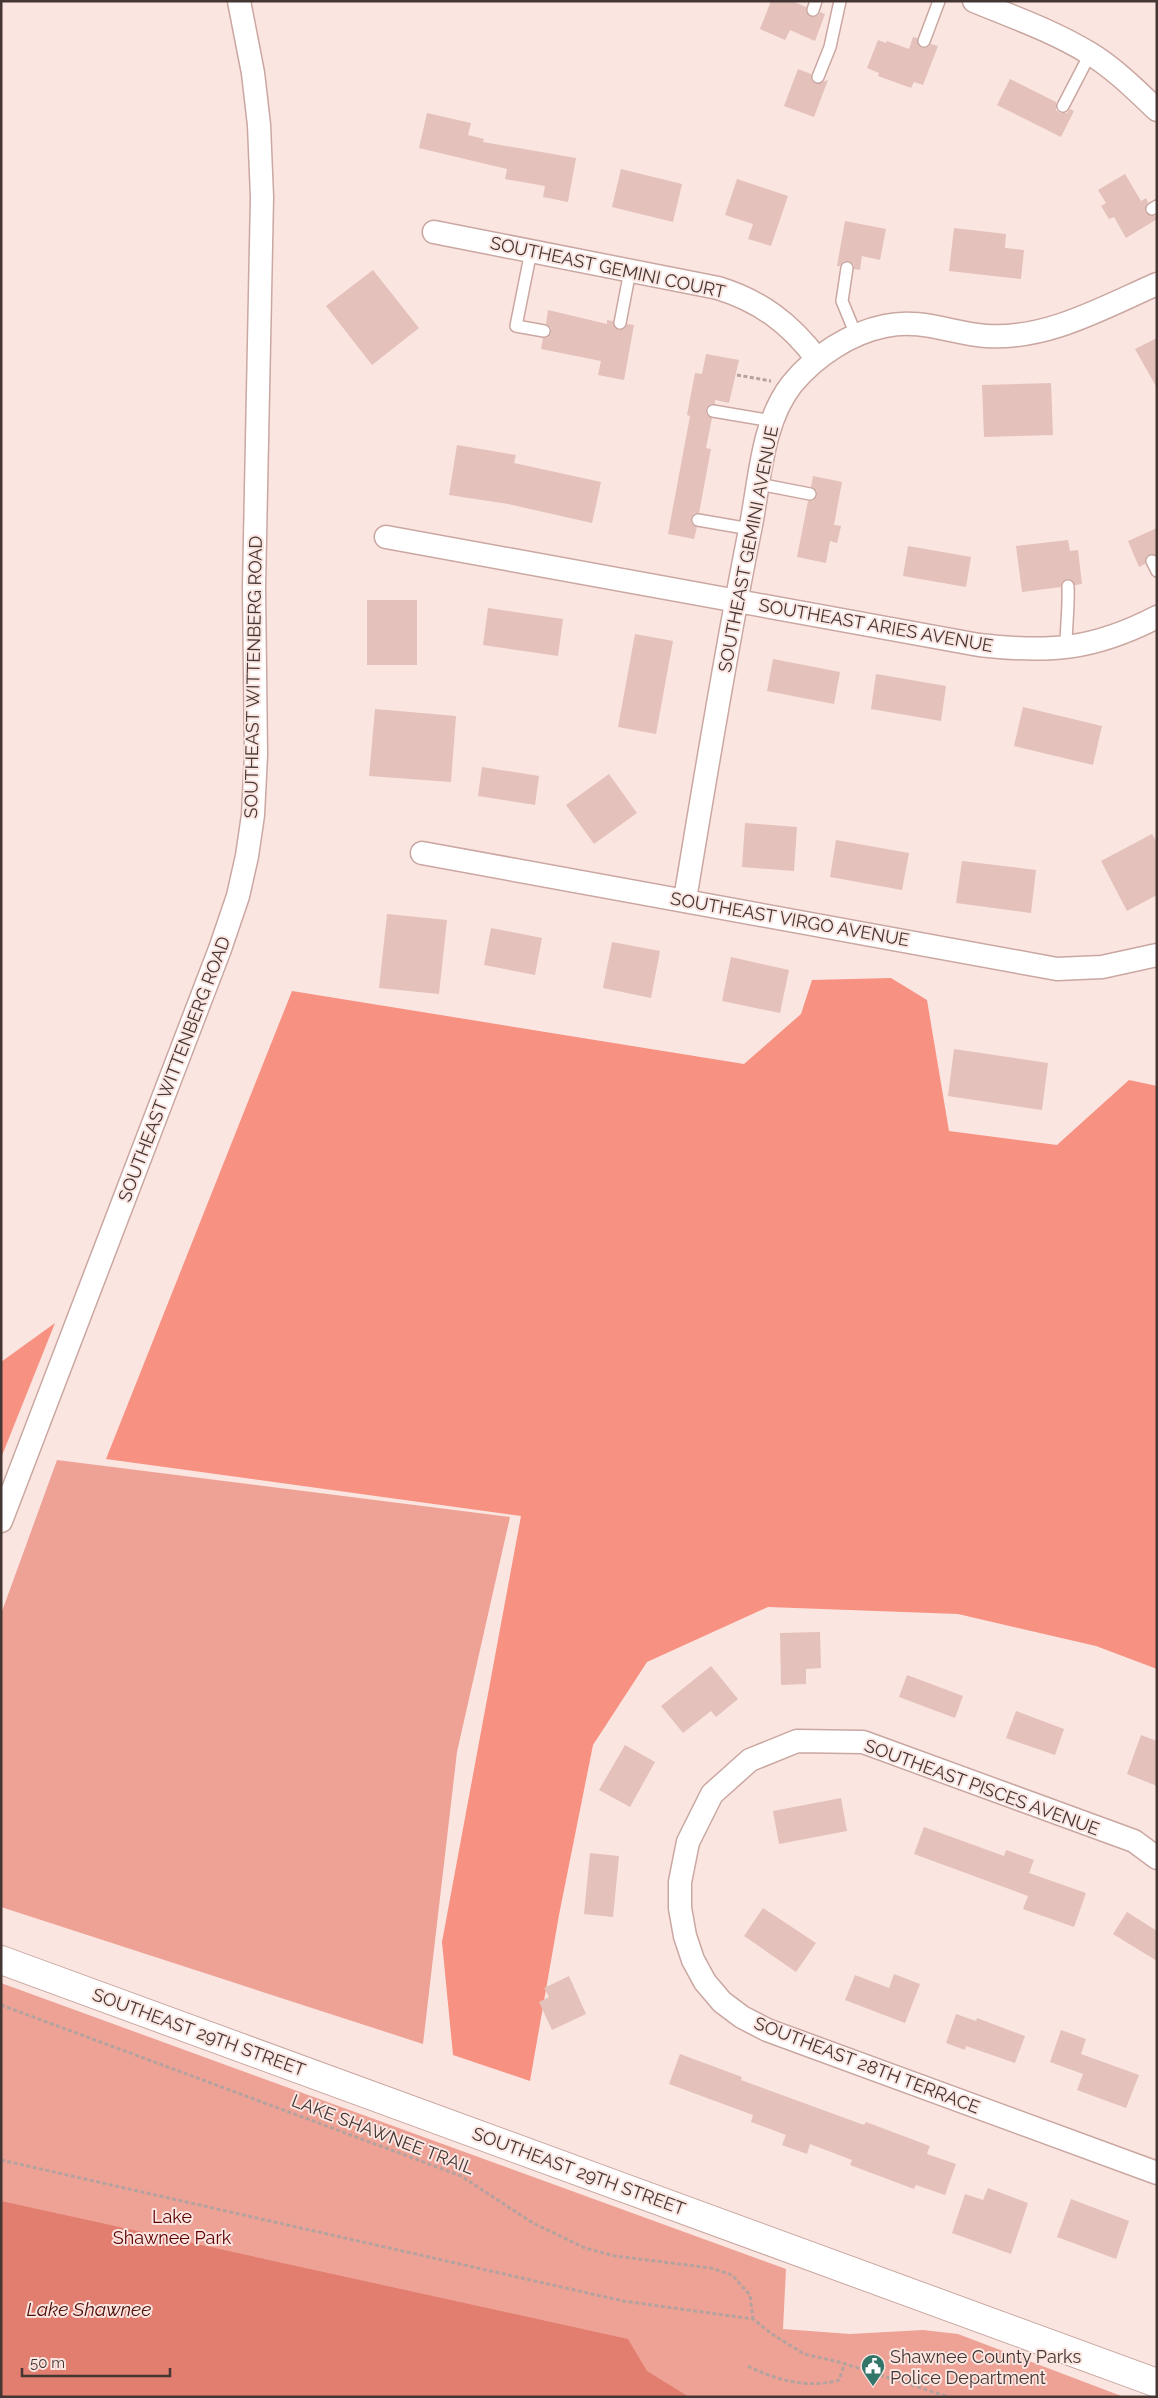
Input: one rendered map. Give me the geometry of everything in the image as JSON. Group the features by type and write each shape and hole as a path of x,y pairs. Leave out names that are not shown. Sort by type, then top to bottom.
{"main road":[{"name":"SOUTHEAST 29TH STREET","path":"1,1960 1157,2383"}],"street":[{"name":"SOUTHEAST WITTENBERG ROAD","path":"1,1520 217,958 238,896 247,856 253,815 256,755 254,587 262,197 259,125 253,73 239,1"},
{"path":"974,1 1053,33 1090,54 1130,84 1157,110"},
{"name":"SOUTHEAST GEMINI COURT","path":"434,232 718,288 741,295 764,307 784,322 801,337 817,359"},
{"name":"SOUTHEAST GEMINI AVENUE","path":"685,899 736,600 772,421 792,385 817,359 856,335 885,326 917,322 984,336 1033,333 1056,328 1157,284"},
{"name":"SOUTHEAST ARIES AVENUE","path":"386,537 979,645 1023,650 1066,648 1097,643 1131,630 1157,617"},
{"name":"SOUTHEAST VIRGO AVENUE","path":"422,853 685,899 1057,969 1102,967 1157,955"},
{"name":"SOUTHEAST PISCES AVENUE","path":"683,1863 688,1842 712,1794 750,1760 797,1741 863,1742 1134,1841 1157,1858"},
{"name":"SOUTHEAST 28TH TERRACE","path":"683,1863 680,1908 685,1936 693,1960 705,1982 716,1995 742,2017 767,2030 1157,2174"}],"lane":[{"path":"818,77 830,47 840,1"},
{"path":"924,41 939,1"},
{"path":"1063,106 1090,54"},
{"path":"531,251 516,326 544,331"},
{"path":"847,268 842,301 856,335"},
{"path":"620,323 630,270"},
{"path":"713,411 772,421"},
{"path":"759,484 810,494"},
{"path":"698,520 750,529"},
{"path":"1066,648 1065,619 1069,609 1068,586"}],"path":[{"path":"737,375 792,385"},
{"name":"LAKE SHAWNEE TRAIL","path":"1,2005 461,2176 533,2223 585,2248 615,2256 711,2268 732,2275 750,2295 752,2319"},
{"path":"1,2160 623,2301 752,2319 804,2354 845,2363 949,2397"},
{"path":"748,2366 767,2374 796,2382 827,2384 839,2380 845,2363"}],"green space":[{"path":"57,1460 510,1517 457,1752 423,2044 1,1907 1,1614"},
{"name":"Lake Shawnee Park","path":"1,1983 786,2269 783,2329 850,2334 923,2330 958,2334 1124,2397 1,2397"}],"shaded area":[{"path":"891,978 927,1000 949,1131 1057,1145 1129,1080 1157,1086 1157,1669 1096,1646 958,1614 768,1607 647,1662 593,1745 559,1915 530,2081 453,2055 442,1942 521,1516 106,1459 292,991 744,1064 801,1014 812,980"},
{"path":"55,1323 1,1458 1,1362"}],"water":[{"name":"Lake Shawnee","path":"1,2201 628,2339 647,2371 689,2397 1,2397"}],"building":[{"path":"771,1 792,1 806,7 806,12 811,17 818,16 820,12 825,14 815,41 790,30 785,40 760,29"},
{"path":"913,37 917,38 918,45 922,48 928,47 931,44 938,46 923,85 914,82 911,88 878,76 879,73 867,68 878,40 886,43 887,41 909,49"},
{"path":"798,69 811,74 812,81 816,84 828,80 814,117 784,106"},
{"path":"1010,79 1056,102 1056,110 1060,113 1067,113 1070,109 1074,111 1061,137 997,105"},
{"path":"427,113 471,123 468,135 484,139 483,142 576,158 568,202 543,197 545,186 505,179 507,169 419,148"},
{"path":"621,169 682,184 673,222 612,207"},
{"path":"1125,174 1141,201 1146,198 1148,202 1145,209 1146,213 1157,217 1157,219 1126,238 1114,217 1109,219 1101,206 1106,203 1098,190"},
{"path":"737,179 788,196 771,246 748,239 753,224 725,215"},
{"path":"845,221 886,229 880,260 862,256 860,270 854,269 854,265 849,261 844,261 840,266 837,266"},
{"path":"954,228 1006,234 1005,248 1024,250 1021,279 949,271"},
{"path":"373,270 419,328 372,365 326,306"},
{"path":"548,310 607,324 607,320 613,321 615,328 619,330 625,328 627,324 634,325 624,380 598,375 601,361 541,349 543,338 547,338 551,333 551,328 546,324"},
{"path":"1157,338 1157,388 1135,349"},
{"path":"706,354 739,360 729,403 715,400 715,404 710,404 706,409 706,414 712,418 706,448 711,449 699,513 695,513 691,518 691,523 697,527 694,539 668,534 690,416 687,415 695,373 702,374"},
{"path":"1051,383 1053,435 984,437 982,385"},
{"path":"457,445 516,455 514,463 601,482 592,523 508,504 449,495"},
{"path":"813,476 842,482 834,525 841,526 837,543 830,541 826,563 797,557 808,501 813,501 817,496 817,491 811,487"},
{"path":"1157,528 1157,555 1148,555 1145,564 1139,567 1128,541"},
{"path":"1068,540 1070,551 1078,550 1082,584 1075,585 1072,580 1067,579 1062,582 1061,587 1022,592 1016,546"},
{"path":"908,546 971,557 966,587 903,576"},
{"path":"367,600 417,600 417,665 367,665"},
{"path":"488,608 563,619 558,656 483,645"},
{"path":"635,634 673,641 656,734 618,727"},
{"path":"773,659 840,672 834,704 767,691"},
{"path":"876,674 946,686 941,721 871,709"},
{"path":"1023,707 1102,726 1093,765 1014,746"},
{"path":"375,709 456,716 451,782 369,776"},
{"path":"482,767 539,776 535,805 478,796"},
{"path":"609,774 637,813 594,844 566,805"},
{"path":"745,823 797,827 794,871 742,867"},
{"path":"1152,834 1157,842 1157,895 1127,911 1101,861"},
{"path":"836,840 909,853 902,890 830,877"},
{"path":"962,861 1036,870 1031,913 956,903"},
{"path":"387,914 447,920 439,994 379,988"},
{"path":"491,928 542,938 535,975 484,965"},
{"path":"612,942 660,951 651,998 603,988"},
{"path":"731,957 789,970 780,1013 722,1001"},
{"path":"954,1049 1048,1063 1042,1110 948,1096"},
{"path":"820,1632 821,1668 806,1669 806,1684 781,1685 780,1633"},
{"path":"711,1666 738,1699 716,1717 711,1711 683,1733 661,1706"},
{"path":"907,1675 963,1696 955,1718 899,1697"},
{"path":"1016,1711 1064,1729 1055,1755 1006,1738"},
{"path":"1141,1735 1157,1741 1157,1786 1127,1774"},
{"path":"625,1745 655,1762 630,1807 599,1790"},
{"path":"841,1798 847,1831 779,1844 773,1811"},
{"path":"924,1827 1004,1856 1006,1850 1034,1860 1029,1873 1086,1893 1074,1927 1023,1909 1028,1896 914,1854"},
{"path":"590,1853 619,1856 613,1917 584,1914"},
{"path":"763,1908 816,1943 796,1972 744,1936"},
{"path":"1127,1912 1157,1931 1157,1961 1113,1934"},
{"path":"894,1974 920,1984 905,2023 845,2000 855,1975 889,1988"},
{"path":"569,1976 586,2014 552,2030 539,2002 549,1997 544,1988"},
{"path":"956,2014 976,2021 977,2018 1025,2036 1015,2063 966,2046 965,2050 946,2043"},
{"path":"1061,2030 1086,2039 1081,2054 1139,2075 1126,2108 1077,2090 1083,2074 1050,2062"},
{"path":"680,2054 742,2077 741,2080 864,2125 866,2122 930,2146 927,2154 956,2164 945,2195 916,2185 914,2189 850,2165 852,2160 810,2144 807,2154 782,2145 786,2135 751,2122 753,2115 669,2084"},
{"path":"988,2188 1028,2203 1011,2254 952,2233 965,2194 983,2200"},
{"path":"1071,2199 1129,2221 1116,2259 1057,2237"}],"place":[{"name":"Shawnee County Parks Police Department","path":"873,2387"}]}
